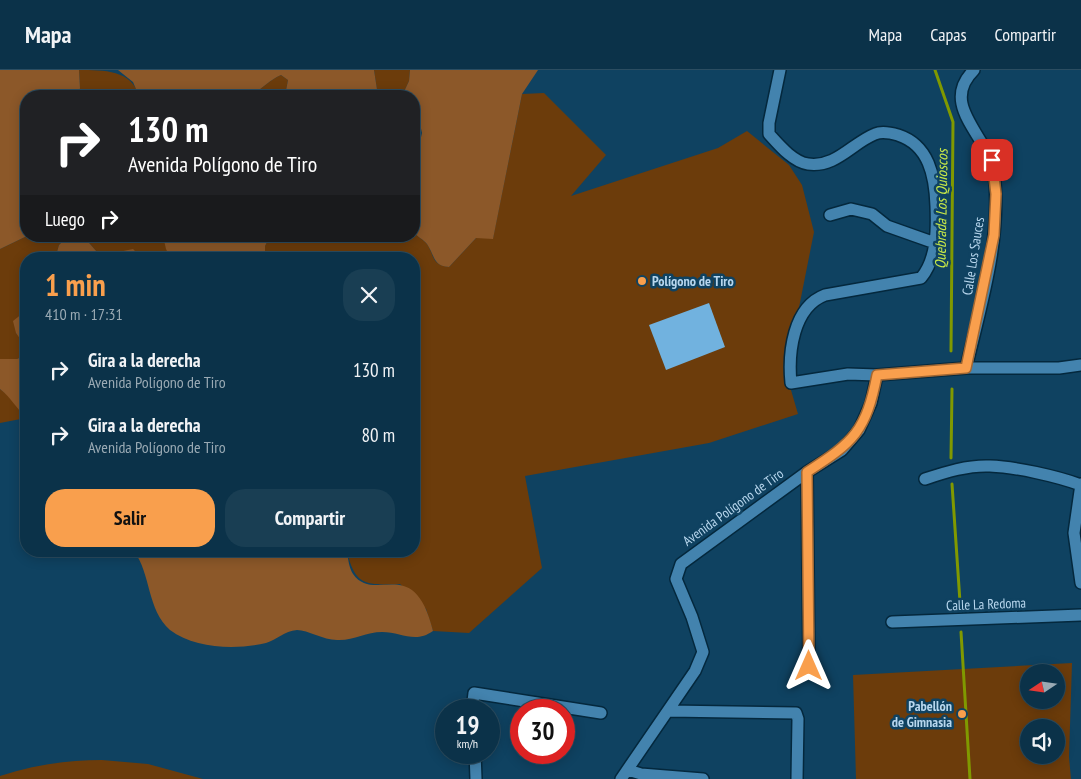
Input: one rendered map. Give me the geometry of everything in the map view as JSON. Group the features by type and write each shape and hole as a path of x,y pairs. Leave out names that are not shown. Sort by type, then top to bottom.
{"street":[{"path":"780,70 769,122 769,134 794,157 806,164 819,164 848,152 877,133 892,133 909,139 922,152 934,175 936,221 935,243 926,272 921,278 892,285 825,295 812,300 800,318 789,365 792,383 848,374 877,375 966,368 1059,368 1081,365"},
{"name":"Calle Los Sauces","path":"966,368 994,235 996,194 992,160 963,109 962,95 965,79 974,70"},
{"path":"830,215 851,209 872,214 887,226 935,243"},
{"name":"Avenida Polígono de Tiro","path":"625,775 695,670 703,652 692,617 676,579 680,564 807,472 842,450 860,430 872,403 877,375"},
{"path":"926,479 950,470 990,466 1062,478 1081,484 1074,533 1081,583"},
{"path":"807,472 809,666"},
{"name":"Calle La Redoma","path":"892,622 1081,615"},
{"path":"473,699 474,693 601,713"},
{"path":"669,711 796,714 798,719 797,779"},
{"path":"475,764 476,779"},
{"path":"625,775 641,774 703,779"}],"shaded area":[{"path":"0,70 79,70 80,90 20,90 20,239 0,249"},
{"path":"79,70 98,70 124,76 136,90 80,90"},
{"path":"118,70 374,70 377,90 286,90 288,80 281,75 259,90 136,90 133,82"},
{"path":"374,70 410,70 409,81 405,90 377,90"},
{"path":"410,70 538,70 522,94 493,239 476,238 449,267 440,265 435,260 427,244 420,238 420,142 422,133 420,124 420,90 405,90 409,81"},
{"path":"281,75 288,80 286,90 259,90"},
{"name":"Polígono de Tiro","path":"544,93 606,155 571,196 718,148 747,131 789,165 802,185 814,232 786,373 798,414 709,443 525,476 542,568 469,633 433,631 426,609 400,584 379,584 364,581 354,571 348,557 420,557 420,252 265,252 265,246 267,242 420,242 420,238 430,248 436,262 449,267 476,238 493,238 522,94"},
{"path":"20,239 20,242 62,242 57,252 20,252 20,322 16,333 20,337 20,358 17,359 0,359 0,249"},
{"path":"62,242 88,242 97,252 57,252"},
{"path":"88,242 165,242 169,252 121,251 97,252"},
{"path":"164,242 267,242 265,252 168,252"},
{"path":"133,249 136,252 119,252"},
{"path":"20,315 20,339 16,333 13,321"},
{"path":"20,358 20,411 0,389 0,359"},
{"path":"0,389 13,399 20,409 20,419 0,423"},
{"path":"137,557 348,557 353,574 362,582 372,585 394,584 405,586 416,593 425,607 433,631 420,637 382,632 337,640 297,630 288,632 270,642 242,647 216,646 191,641 170,630 163,622 153,602 144,570"},
{"name":"Pabellón de Gimnasia","path":"1072,663 1069,757 1071,779 856,779 853,675 1020,666 1020,709 1065,709 1065,664 1054,664"},
{"path":"102,760 148,764 203,779 0,779 0,776 38,766 63,762"}],"building":[{"path":"709,303 725,347 666,370 649,325"}],"waterway":[{"name":"Quebrada Los Quioscos","path":"935,70 953,122 951,351"},
{"name":"Quebrada Los Quioscos","path":"951,458 952,389"},
{"name":"Quebrada Los Quioscos","path":"952,484 960,602"},
{"name":"Quebrada Los Quioscos","path":"961,632 970,779"}],"place":[{"name":"Polígono de Tiro","path":"642,281"},
{"name":"Pabellón de Gimnasia","path":"962,714"}],"route":[{"path":"809,666 807,472 842,450 860,430 865,415 872,403 877,375 966,368 994,235 996,194 992,160"}]}
